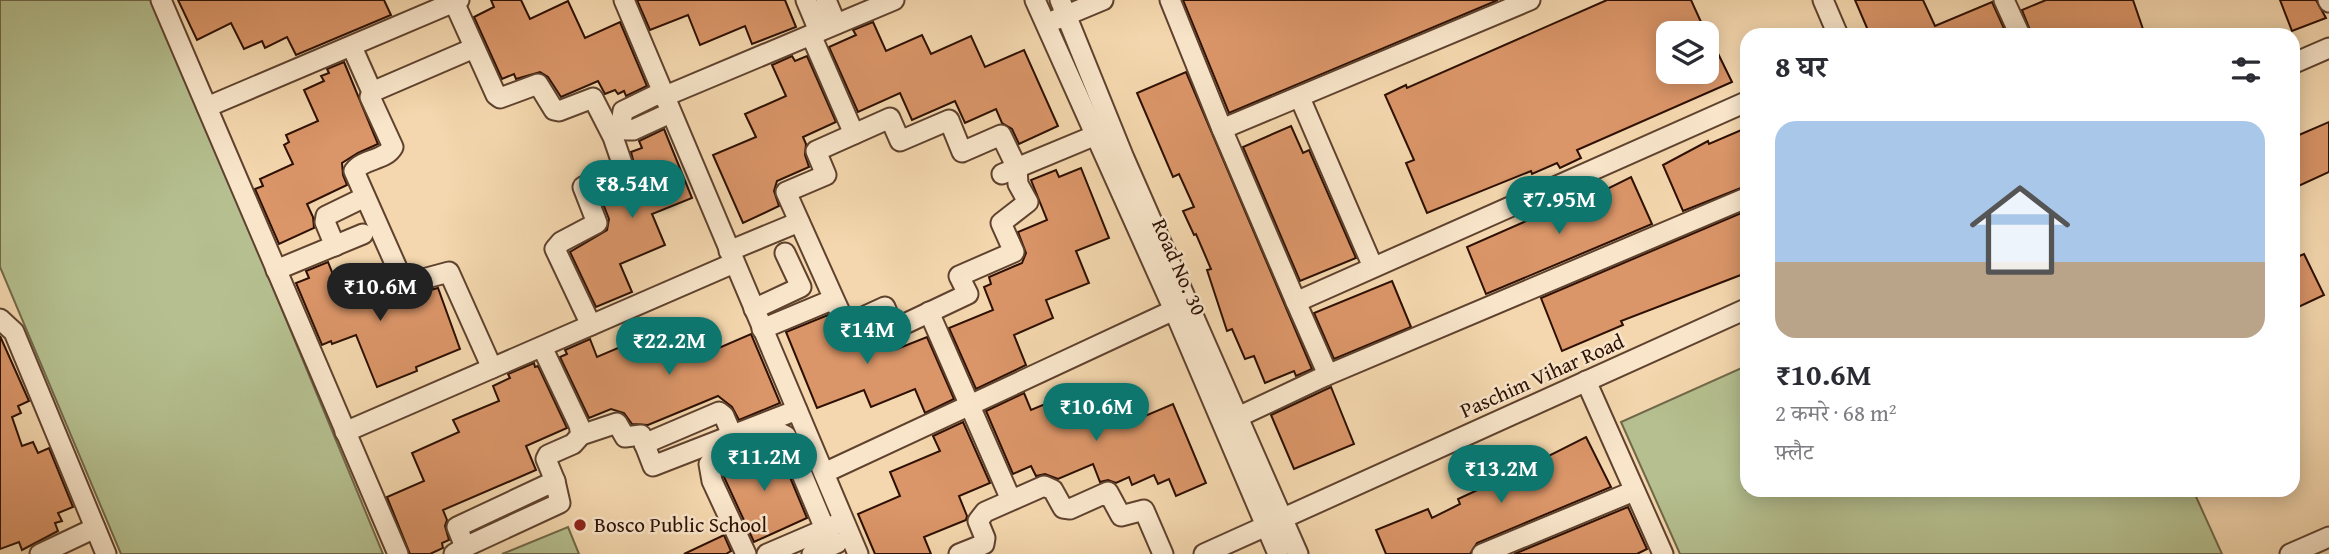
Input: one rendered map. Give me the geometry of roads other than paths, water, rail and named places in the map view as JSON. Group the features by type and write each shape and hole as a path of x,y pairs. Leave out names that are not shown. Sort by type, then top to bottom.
{"street":[{"path":"161,0 398,554"},
{"path":"624,0 858,554"},
{"path":"806,0 822,30 854,134"},
{"path":"822,30 826,0"},
{"path":"615,126 622,111 665,101 894,0"},
{"name":"Road No. 30","path":"1035,0 1174,310 1274,521 1298,554"},
{"path":"1046,25 1063,7 1102,0"},
{"path":"1170,0 1222,129 1325,368 1325,376"},
{"path":"1222,129 1530,0"},
{"path":"1822,0 1835,28"},
{"path":"2004,0 2018,28"},
{"path":"207,107 352,47 449,2 500,98 535,83 541,87 556,111 593,98 615,126 624,166 584,186 597,223 561,242 555,249 591,325"},
{"name":"Road No. 30","path":"1063,7 1124,158 1238,417 1274,521 1278,554"},
{"path":"352,47 372,92 370,97 393,146 388,153 361,164 354,171 365,197 404,281 408,283 445,272 453,276 492,368"},
{"path":"372,92 474,48"},
{"path":"2300,61 2329,48"},
{"path":"1300,98 1373,267"},
{"path":"1296,302 1740,105"},
{"path":"994,156 1009,171 1028,202 1001,223 1014,252 959,276 968,294 894,329 885,307 846,324 786,192 826,175 816,151 890,118 900,141 949,120 962,152 1001,135 1009,171 1014,201"},
{"path":"1009,171 1096,135"},
{"path":"335,246 324,222 326,216 365,197"},
{"path":"1238,417 1325,376 1740,201"},
{"path":"345,432 591,325 799,222"},
{"path":"276,270 363,234"},
{"path":"754,309 801,287 785,253"},
{"path":"762,329 834,299"},
{"path":"824,473 1174,310"},
{"path":"929,312 1012,500"},
{"name":"Paschim Vihar Road","path":"1204,554 1740,312"},
{"path":"0,319 14,332 106,554"},
{"path":"542,347 581,435"},
{"path":"1586,381 1663,554"},
{"path":"460,551 457,527 555,481 546,459 548,455 573,444 581,435 617,423 625,437 641,435 653,466 797,411"},
{"path":"644,444 719,412 724,416 732,435"},
{"path":"746,554 712,481 709,464 714,458 778,432 786,436 833,543"},
{"path":"959,554 984,544 985,538 978,523 981,515 1047,486 1054,490 1062,507 1067,509 1108,492 1121,516 1144,510 1163,554"},
{"path":"1482,554 1634,491"},
{"path":"812,554 833,543 844,522"},
{"path":"40,554 95,528"},
{"path":"767,554 833,543"},
{"path":"2290,554 2318,545"}],"place":[{"name":"Bosco Public School","path":"580,525"}]}
